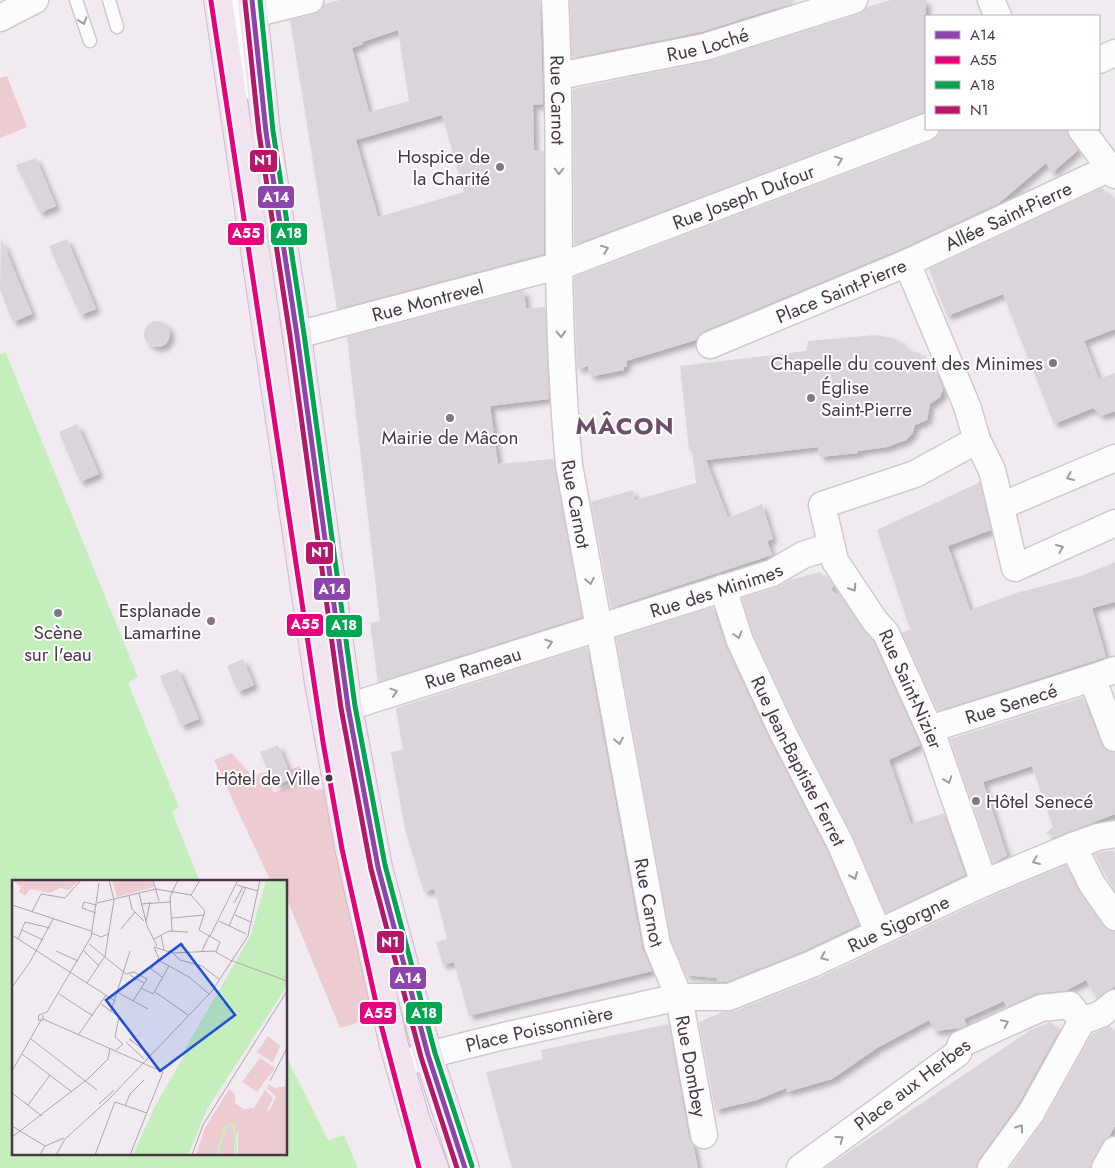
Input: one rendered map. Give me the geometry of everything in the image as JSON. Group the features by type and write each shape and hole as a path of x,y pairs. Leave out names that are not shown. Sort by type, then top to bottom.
{"main road":[{"path":"218,0 319,683 349,847 387,1019 416,1121 427,1168"},
{"path":"247,5 297,335 348,707 378,867 428,1055 465,1168"},
{"path":"416,1121 434,1168"}],"street":[{"path":"0,18 35,0"},
{"path":"247,5 310,0"},
{"name":"Rue Carnot","path":"555,0 560,76 559,266 563,390 569,465 657,944 677,998"},
{"path":"991,0 998,15"},
{"name":"Rue Loché","path":"560,76 706,47 849,1"},
{"path":"1100,60 1115,53"},
{"name":"Rue Joseph Dufour","path":"559,266 925,127"},
{"path":"1082,130 1112,171"},
{"name":"Allée Saint-Pierre","path":"907,263 1112,171"},
{"name":"Place Saint-Pierre","path":"710,345 907,263 967,406 978,440"},
{"name":"Rue Montrevel","path":"297,335 559,266"},
{"path":"978,440 992,470 1015,568 1115,522"},
{"name":"Rue Saint-Nizier","path":"978,440 915,474 822,505 835,561 875,621 886,633 930,729 984,883"},
{"path":"1001,506 1115,458"},
{"name":"Rue des Minimes","path":"598,627 772,573 803,555 831,546"},
{"name":"Rue Jean-Baptiste Ferret","path":"723,588 740,641 783,733 840,843 878,932"},
{"name":"Rue Rameau","path":"348,707 598,627"},
{"name":"Rue Senecé","path":"930,729 1104,674 1115,738"},
{"name":"Rue Sigorgne","path":"677,998 729,997 812,964 984,883 1073,846 1098,837 1115,834"},
{"path":"1073,846 1092,884 1115,917"},
{"name":"Place Poissonnière","path":"400,1065 428,1055 504,1036 677,998"},
{"name":"Rue Dombey","path":"677,998 704,1135"},
{"path":"991,1168 1031,1113 1082,1021 1101,1014 1115,1004"},
{"name":"Place aux Herbes","path":"800,1168 958,1053 961,1044 1041,1008 1070,1005 1082,1021"},
{"path":"1105,1168 1115,1150"}],"lane":[{"path":"76,0 90,41"},
{"path":"109,0 117,27"}],"shaded area":[{"path":"7,76 27,127 0,138 0,78"},
{"path":"6,353 138,677 128,683 179,807 172,812 199,880 12,880 12,1156 288,1156 288,1060 328,1140 344,1135 358,1168 0,1168 0,354"},
{"path":"232,753 252,776 265,772 274,793 295,783 291,770 299,766 315,790 325,789 374,1018 340,1028 288,902 288,880 270,880 214,760"}],"building":[{"path":"340,0 540,0 543,104 533,105 534,150 544,151 544,254 337,309 290,20 314,14 321,10 324,4","holes":["398,30 409,101 369,112 352,48 363,44 362,42","442,115 464,192 378,217 356,140"]},
{"path":"570,0 795,0 790,4 701,32 572,58"},
{"path":"891,0 926,0 925,112 574,245 573,89 709,61 859,14 867,7"},
{"path":"941,130 1066,130 1078,150 1052,173 1046,163 999,203 901,249 704,331 696,340 626,361 627,366 623,367 624,370 594,376 590,375 588,366 577,369 574,277 931,141 938,136"},
{"path":"36,158 56,206 40,213 16,165"},
{"path":"1102,188 1115,203 1115,329 1084,341 1099,379 1115,373 1115,411 1101,416 1093,408 1054,424 1003,294 947,316 929,269"},
{"path":"1,238 32,314 13,322 0,289"},
{"path":"67,239 96,309 80,315 49,246"},
{"path":"524,290 526,309 545,307 549,399 490,406 498,464 553,459 582,617 378,682 370,623 380,621 347,337"},
{"path":"157,321 166,325 170,334 166,343 157,347 148,343 144,334 148,325"},
{"name":"Église Saint-Pierre","path":"876,335 896,339 909,351 920,353 925,365 936,372 943,389 940,397 930,404 927,420 915,425 912,434 906,440 887,447 858,451 858,453 820,457 818,447 706,460 728,518 762,504 773,539 767,541 772,555 611,608 591,502 633,490 635,500 696,483 692,449 689,450 680,366 806,351 808,341"},
{"path":"77,424 99,474 80,482 59,432"},
{"path":"980,482 991,530 948,546 970,610 1016,593 1081,576 1115,562 1115,602 1092,608 1106,657 938,711 902,633 910,629 877,530"},
{"path":"819,572 832,583 834,586 831,588 873,641 920,745 889,760 911,824 944,813 965,875 886,913 853,836 796,726 754,636 742,598 777,587 790,580"},
{"path":"713,607 726,647 769,739 826,849 859,925 806,950 726,982 718,982 716,978 686,975 671,940 616,638"},
{"path":"587,647 642,947 652,971 469,1016 454,962 443,965 436,942 447,939 441,914 434,889 424,892 405,829 391,752 403,750 396,708"},
{"path":"243,659 254,685 238,692 227,666"},
{"path":"178,669 199,719 181,726 160,676"},
{"path":"1083,697 1101,744 1106,750 1115,753 1115,814 1055,837 1046,833 1053,827 1032,766 983,782 1007,856 993,863 950,739"},
{"path":"278,745 292,779 276,785 260,752"},
{"path":"1113,850 1115,854 1115,891 1094,854"},
{"path":"1066,865 1080,892 1103,926 1115,932 1115,986 1111,989 1097,998 1086,980 1067,990 1035,994 1007,1007 1004,1001 964,1019 967,1025 960,1028 935,1031 929,1020 877,1048 832,1079 787,1092 786,1088 757,1100 715,1110 699,1022 722,1012 735,1011 818,978 990,897"},
{"path":"1051,1022 1059,1031 1018,1105 979,1159 976,1168 825,1168 1032,1029"},
{"path":"669,1024 689,1138 693,1145 698,1168 512,1168 486,1072 543,1059 541,1050"},
{"path":"1109,1026 1115,1030 1115,1125 1109,1137 1102,1143 1090,1168 1010,1168 1044,1120 1092,1034"}],"transit line":[{"name":"A14","path":"252,0 266,132 297,335 348,707 378,867 428,1055 465,1168"},
{"name":"A18","path":"260,0 273,131 304,334 355,706 385,865 435,1053 472,1166"},
{"name":"A55","path":"211,1 323,742 342,849 380,1021 419,1168"},
{"name":"N1","path":"245,1 259,133 290,336 341,708 371,869 421,1057 457,1168"}],"place":[{"name":"Hospice de la Charité","path":"500,167"},
{"name":"Chapelle du couvent des Minimes","path":"1053,363"},
{"name":"Église Saint-Pierre","path":"811,398"},
{"name":"Mairie de Mâcon","path":"450,418"},
{"name":"Scène sur l'eau","path":"58,613"},
{"name":"Esplanade Lamartine","path":"211,621"},
{"name":"Hôtel de Ville","path":"329,778"},
{"name":"Hôtel Senecé","path":"976,801"}],"district":[{"name":"MÂCON","path":"625,426"}]}
